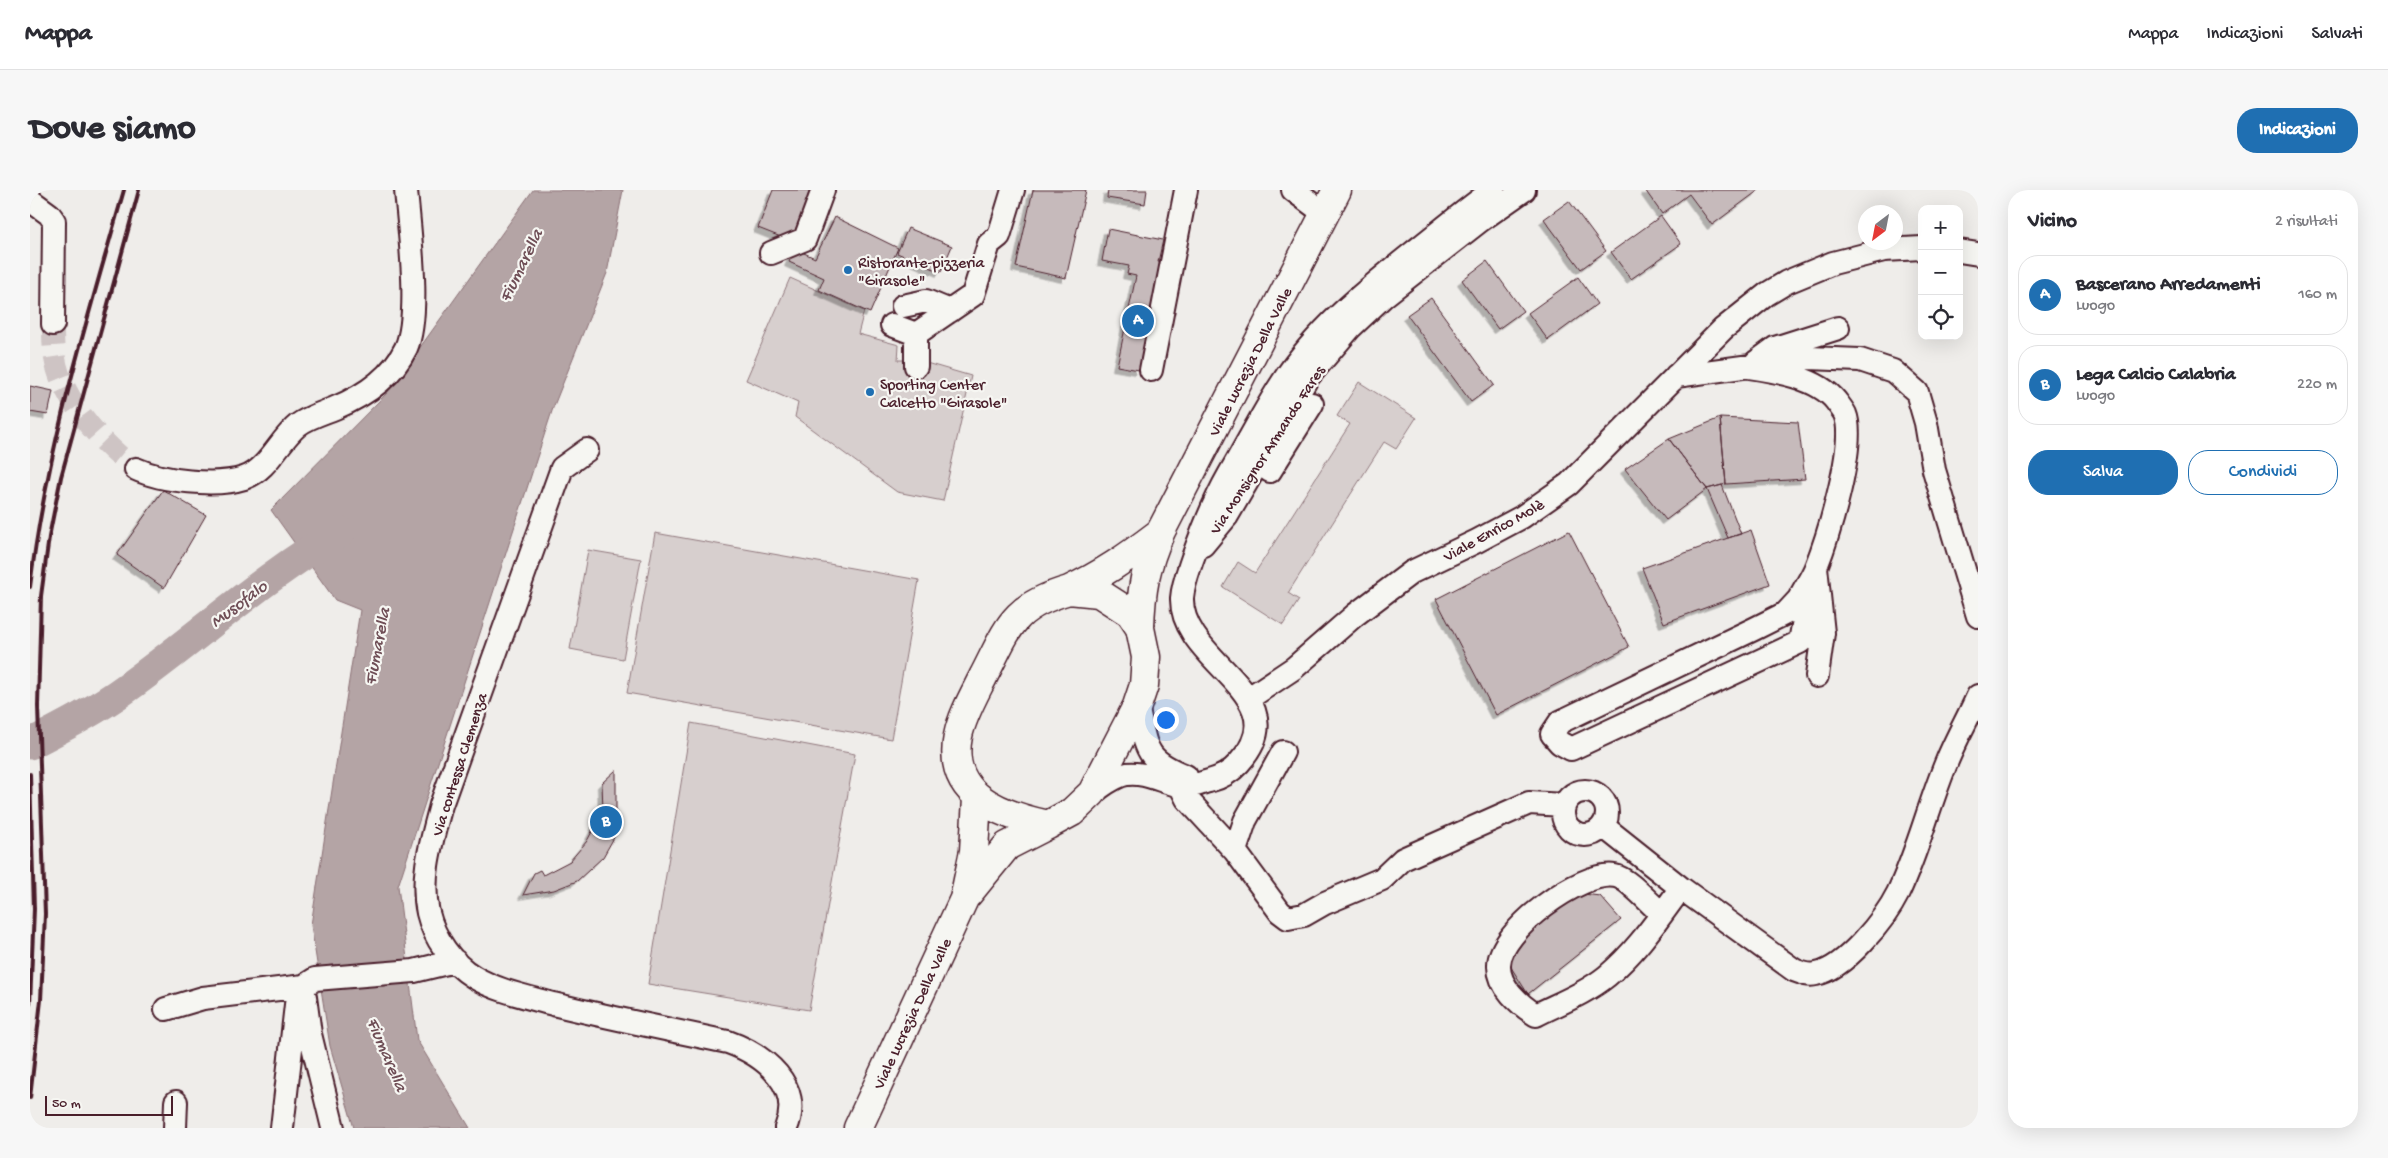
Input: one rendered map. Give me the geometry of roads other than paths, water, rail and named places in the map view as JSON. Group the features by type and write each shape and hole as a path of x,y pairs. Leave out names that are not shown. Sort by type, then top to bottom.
{"main road":[{"name":"Viale Lucrezia Della Valle","path":"964,899 1006,846 1072,812 1092,793 1137,706 1144,685 1146,657 1140,628 1140,596 1148,560 1161,531 1331,202"},
{"name":"Viale Lucrezia Della Valle","path":"1048,825 1009,815 977,798 962,776 956,751 958,734 971,701 1009,626 1020,612 1033,603 1069,590 1094,578 1114,566 1161,531"},
{"name":"Viale Lucrezia Della Valle","path":"1069,590 1099,593 1130,614 1140,628"},
{"name":"Viale Lucrezia Della Valle","path":"858,1128 964,899 974,851 977,798"}],"street":[{"path":"136,469 162,478 221,481 245,477 260,466 299,424 362,395 379,382 394,366 406,348 410,333 412,269 406,190"},
{"path":"771,253 805,239 822,190"},
{"path":"916,334 973,295 989,244 999,236 1013,190"},
{"path":"1151,370 1186,190"},
{"path":"1293,190 1331,202"},
{"name":"Via Monsignor Armando Fares","path":"1249,698 1243,689 1202,647 1188,624 1182,599 1193,557 1211,506 1282,382 1327,327 1372,284 1493,190"},
{"name":"Via Monsignor Armando Fares","path":"1193,557 1227,516 1308,377 1350,328 1384,296 1524,190"},
{"path":"30,200 49,214 54,221 53,324"},
{"name":"Viale Enrico Molè","path":"1249,698 1294,668 1355,615 1412,572 1477,542 1522,517 1568,484 1730,323 1767,294 1786,282 1817,268 1868,253 1918,248"},
{"path":"1963,252 1978,254"},
{"path":"916,366 916,334 898,315 926,301 950,311"},
{"path":"1749,367 1775,348 1838,328"},
{"path":"1676,376 1809,358 1860,360 1893,371 1917,392 1926,423 1934,470 1978,616"},
{"path":"1749,367 1789,373 1809,382 1835,399 1846,415 1846,461 1839,492 1816,567 1800,597 1786,613 1560,722 1552,734 1560,743 1571,749 1800,642 1804,620 1800,597"},
{"path":"1193,557 1223,540 1238,522 1312,404"},
{"name":"Via contessa Clemenza","path":"587,450 562,468 441,805 428,861 425,896 429,916 435,931 455,962 474,977 530,997 593,1014 728,1042 746,1048 774,1070 783,1080 790,1093 792,1107 786,1128"},
{"path":"1816,567 1824,633 1817,676"},
{"path":"1603,826 1681,888 1794,970 1815,975 1841,964 1881,920 1897,894 1947,760 1978,696"},
{"path":"1092,793 1113,779 1127,774 1143,775 1180,785 1193,786 1229,772 1247,752 1254,737 1257,722 1255,709 1249,698"},
{"path":"1137,706 1149,754 1169,770 1206,782"},
{"path":"1235,851 1245,821 1283,752"},
{"path":"1180,785 1187,799 1199,814 1235,851 1280,912 1288,918 1304,915 1326,903 1382,879 1403,859 1529,803 1564,804"},
{"path":"1589,791 1596,794 1606,805 1606,819 1603,826 1595,832 1587,834 1580,834 1570,829 1563,815 1564,804 1575,793 1589,791"},
{"path":"1662,914 1630,883 1617,876 1600,875 1584,880 1554,897 1507,942 1499,956 1498,967 1507,989 1527,1009 1536,1015 1580,993 1607,976 1645,937 1662,914 1681,888"},
{"path":"166,1009 203,998 414,971 455,962"},
{"path":"282,1128 297,996 310,983"},
{"path":"310,983 310,1034 333,1128"},
{"path":"175,1128 176,1102"}],"water":[{"name":"Fiumarella","path":"533,190 623,190 607,273 553,408 398,886 417,1040 470,1128 354,1128 330,1046 311,925 360,610 335,600 271,510 388,392"}],"waterway":[{"name":"Musofalo","path":"30,744 117,695 258,587 340,532"}],"tunnel":[{"path":"53,324 57,368 72,401 101,439 136,469"}],"railway":[{"path":"30,587 46,486 57,436 82,337 124,190"},
{"path":"30,1098 41,1000 45,914 38,706 41,596 49,537 61,477 139,190"},
{"path":"30,774 34,909 30,1004"}],"place":[{"name":"Ristorante-pizzeria \"Girasole\"","path":"848,270"},
{"name":"Bascerano Arredamenti","path":"1138,321"},
{"name":"Sporting Center Calcetto \"Girasole\"","path":"870,392"},
{"name":"Lega Calcio Calabria","path":"606,822"}]}
